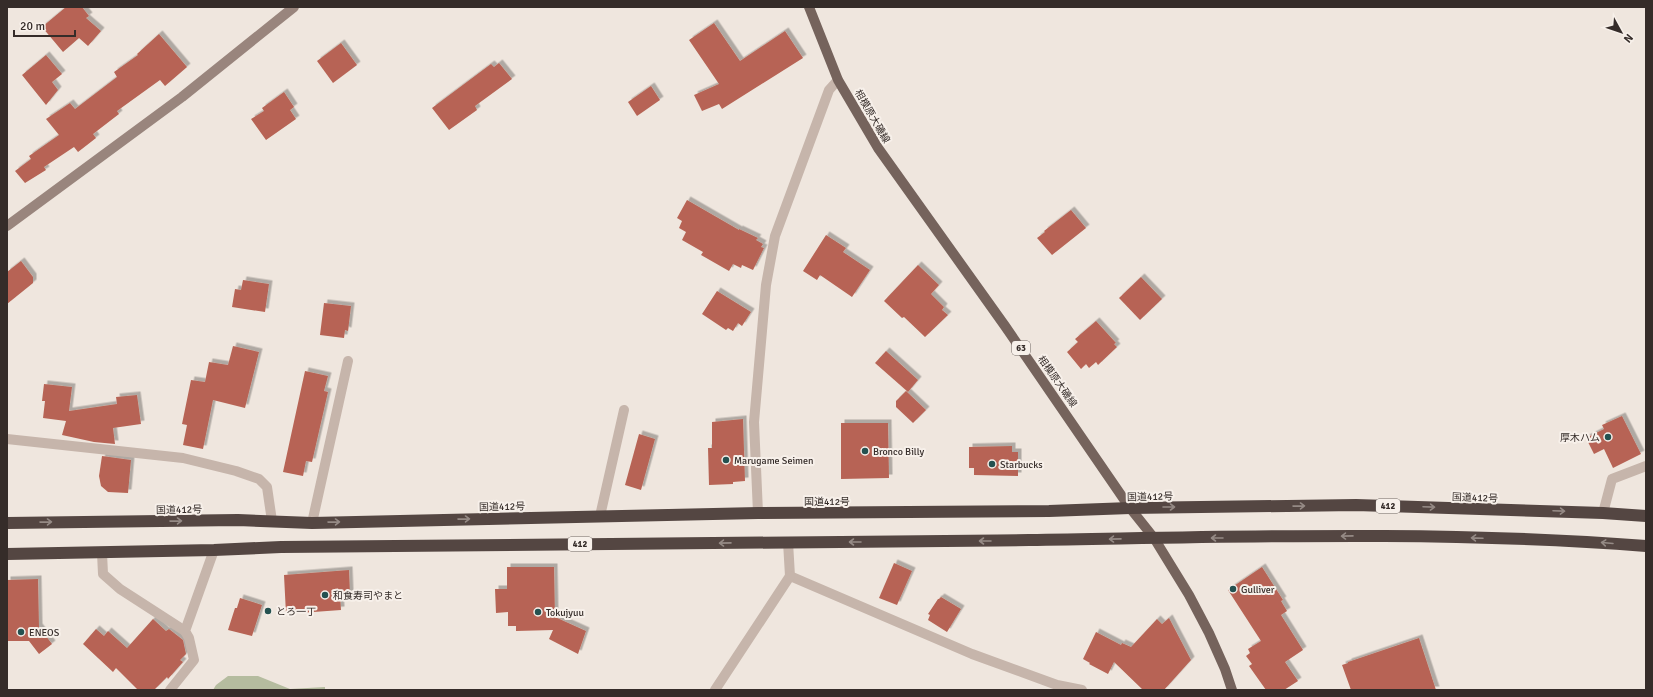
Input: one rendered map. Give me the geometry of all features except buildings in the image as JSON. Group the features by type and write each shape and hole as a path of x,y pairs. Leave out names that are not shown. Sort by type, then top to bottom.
{"highway":[{"name":"国道412号","path":"7,523 272,521 312,523 758,513 1049,511 1130,508 1356,505 1602,512 1646,516"},
{"name":"412","path":"7,554 102,553 282,547 1391,535 1578,541 1646,546"}],"main road":[{"name":"相模原大磯線","path":"809,7 838,80 878,148 1010,332 1130,508 1154,538 1189,595 1209,633 1225,669 1232,690"}],"street":[{"path":"7,226 182,98 294,7"},
{"path":"758,513 754,422 766,285 775,236 829,90 838,80"},
{"path":"312,523 348,361"},
{"path":"600,516 624,410"},
{"path":"7,439 183,458 236,471 259,479 267,487 272,521"},
{"path":"1602,512 1612,479 1646,466"},
{"path":"715,690 790,576 788,542"},
{"path":"185,632 214,550"},
{"path":"102,553 103,574 120,589 185,632 189,638 194,660 170,690"},
{"path":"790,576 972,654 1057,685 1082,690"}],"green space":[{"path":"228,676 258,676 290,689 325,687 325,690 213,690 216,685"}],"place":[{"name":"厚木ハム","path":"1608,437"},
{"name":"Bronco Billy","path":"865,451"},
{"name":"Marugame Seimen","path":"726,460"},
{"name":"Starbucks","path":"992,464"},
{"name":"Gulliver","path":"1233,589"},
{"name":"和食寿司やまと","path":"325,595"},
{"name":"とろ一丁","path":"268,611"},
{"name":"Tokujyuu","path":"538,612"},
{"name":"ENEOS","path":"21,632"}]}
